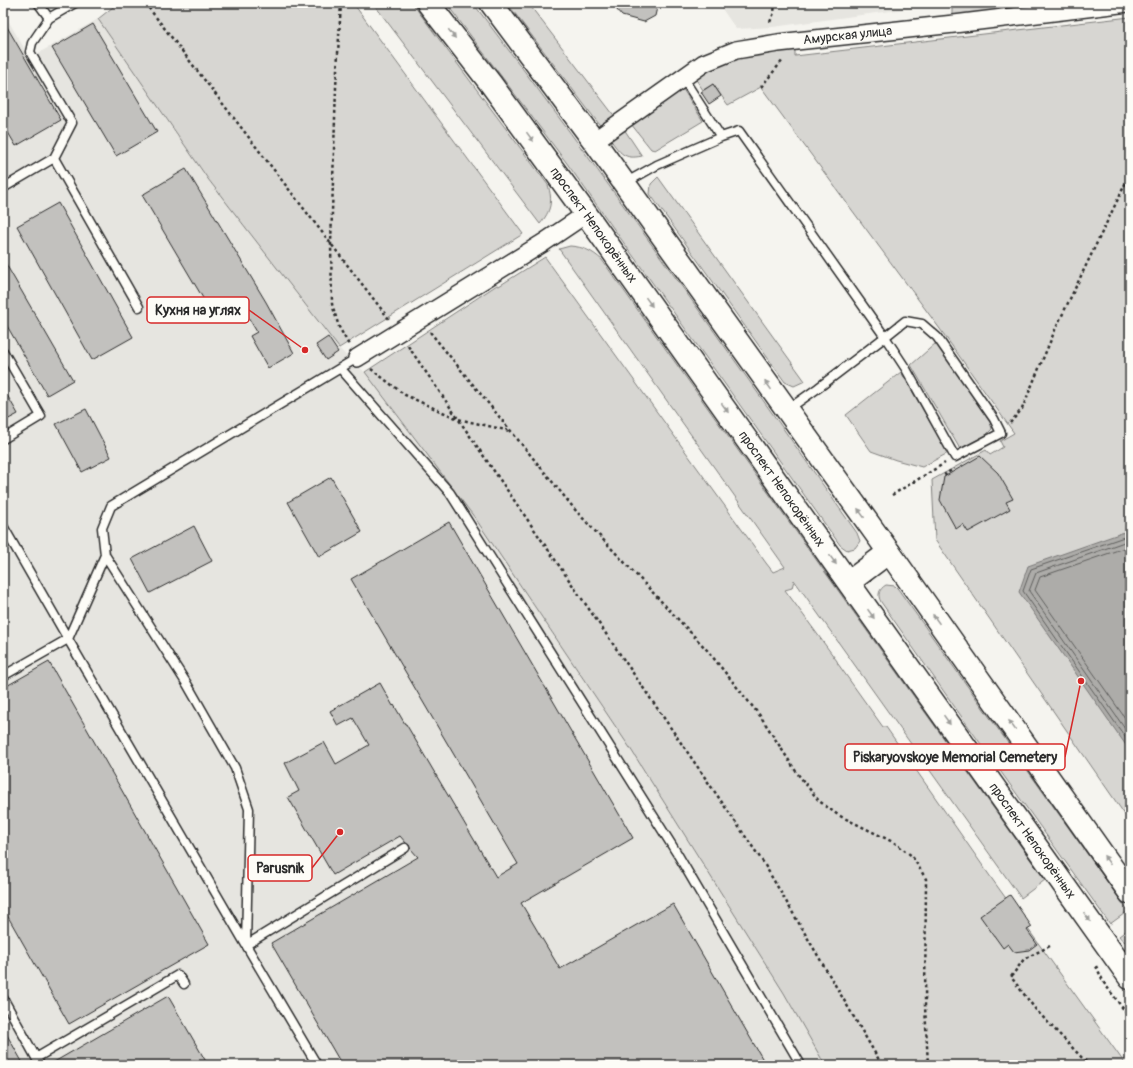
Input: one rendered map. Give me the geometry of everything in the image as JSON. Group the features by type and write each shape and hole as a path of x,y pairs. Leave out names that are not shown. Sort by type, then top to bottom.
{"main road":[{"name":"проспект Непокорённых","path":"428,3 492,84 849,582 1126,964"},
{"path":"491,3 594,141 889,552 1130,893"},
{"path":"849,582 889,552"}],"street":[{"name":"Амурская улица","path":"594,141 704,63 736,50 778,43 1128,3"},
{"path":"357,358 586,214"}],"lane":[{"path":"38,3 49,18"},
{"path":"3,188 54,158 72,123 30,52 32,43 49,18 75,3"},
{"path":"683,78 721,137"},
{"path":"624,183 656,165 721,137 739,131 885,337 906,369 955,457 1001,433 994,419 937,337 922,324 905,321 885,337 818,388 786,410"},
{"path":"54,158 139,307"},
{"path":"3,351 41,416 3,439"},
{"path":"246,945 249,809 235,768 187,684 105,555 102,528 111,506 357,358"},
{"path":"341,369 450,493 678,855 801,1065"},
{"path":"3,526 317,1065"},
{"path":"3,676 68,639 105,555"},
{"path":"246,945 405,848"},
{"path":"3,998 38,1061 178,975 184,984"}],"path":[{"path":"144,3 399,332 762,862 882,1065"},
{"path":"341,3 336,87 331,244 332,304 339,327 357,358 405,395 458,419 511,431"},
{"path":"770,22 774,13 775,3"},
{"path":"1001,433 1022,409 1055,330 1130,174"},
{"path":"420,319 577,512 707,650 760,717 797,773 819,801 838,815 895,843 912,856 926,879 924,1006 928,1065"},
{"path":"892,495 955,457"},
{"path":"1050,946 1024,959 1012,977 1036,1010 1089,1065"},
{"path":"1094,962 1104,983 1130,1018"}],"shaded area":[{"path":"118,3 353,3 523,234 339,348 208,179 98,19"},
{"path":"373,3 412,3 548,185 551,201 550,206 547,215 540,224"},
{"path":"446,3 473,3 522,68 667,266 857,533 860,541 855,548 847,550 840,545 566,162"},
{"path":"507,3 528,3 616,118 602,128"},
{"path":"718,3 949,3 773,27 736,29"},
{"path":"952,3 1047,3 1048,4 952,17"},
{"path":"3,12 30,58 98,19 208,179 339,348 352,362 365,372 475,518 630,748 784,993 825,1065 3,1065"},
{"path":"1130,17 1130,822 935,540 932,480 986,450 990,455 1003,447 1000,441 1014,433 940,329 761,87 728,105 713,84 703,90 695,78 737,56 795,48 795,56"},
{"path":"681,86 703,121 655,150 651,149 631,124"},
{"path":"624,129 642,156 631,157 623,154 610,139"},
{"path":"658,177 805,381 794,386 785,382 650,194 651,184"},
{"path":"570,246 588,250 602,260 1045,880 1021,898 794,580 792,588 785,590 883,727 886,727 992,879 1126,1065 825,1065 784,993 630,748 475,518 365,372 497,285 499,286 545,257 766,563 773,572 785,567 559,249"},
{"path":"936,343 949,358 990,422 992,429 986,435 960,449 911,365"},
{"path":"901,372 948,453 922,467 871,451 846,415"},
{"path":"886,585 895,586 898,589 1128,911 1110,924 881,602 879,592"},
{"path":"1130,928 1130,943 1124,941 1119,936"}],"water":[{"path":"1130,530 1130,751 1019,592 1028,566"}],"building":[{"path":"611,3 658,3 655,16 644,22 622,16"},
{"path":"3,20 61,120 16,146 3,124"},
{"path":"93,24 157,132 116,156 52,48"},
{"path":"713,84 721,96 709,104 701,92"},
{"path":"186,169 266,302 294,353 268,368 250,336 257,332 238,300 213,315 142,195"},
{"path":"58,203 133,337 92,360 17,226"},
{"path":"3,259 73,380 47,395 3,319"},
{"path":"328,337 338,352 326,360 316,345"},
{"path":"3,388 18,414 3,422"},
{"path":"86,409 111,457 82,472 56,424"},
{"path":"980,456 998,473 1013,499 1006,502 1010,509 968,532 963,524 956,529 940,500 944,477"},
{"path":"331,477 362,532 319,557 288,502"},
{"path":"449,522 633,838 521,903 560,969 673,904 766,1065 342,1065 271,943 418,857 400,836 333,875 288,797 299,791 285,763 324,742 336,764 369,745 353,718 338,726 330,711 380,683 393,706 394,705 406,724 496,877 518,864 351,579"},
{"path":"194,526 212,561 150,593 132,559"},
{"path":"49,662 209,944 69,1024 3,908 3,688"},
{"path":"1010,895 1032,927 1027,930 1037,944 1029,950 1014,952 1008,944 1003,948 980,916"},
{"path":"168,996 208,1065 49,1065"},
{"path":"3,1028 24,1065 3,1065"}],"place":[{"name":"Кухня на углях","path":"305,350"},
{"name":"Piskaryovskoye Memorial Cemetery","path":"1081,681"},
{"name":"Parusnik","path":"340,832"}]}
